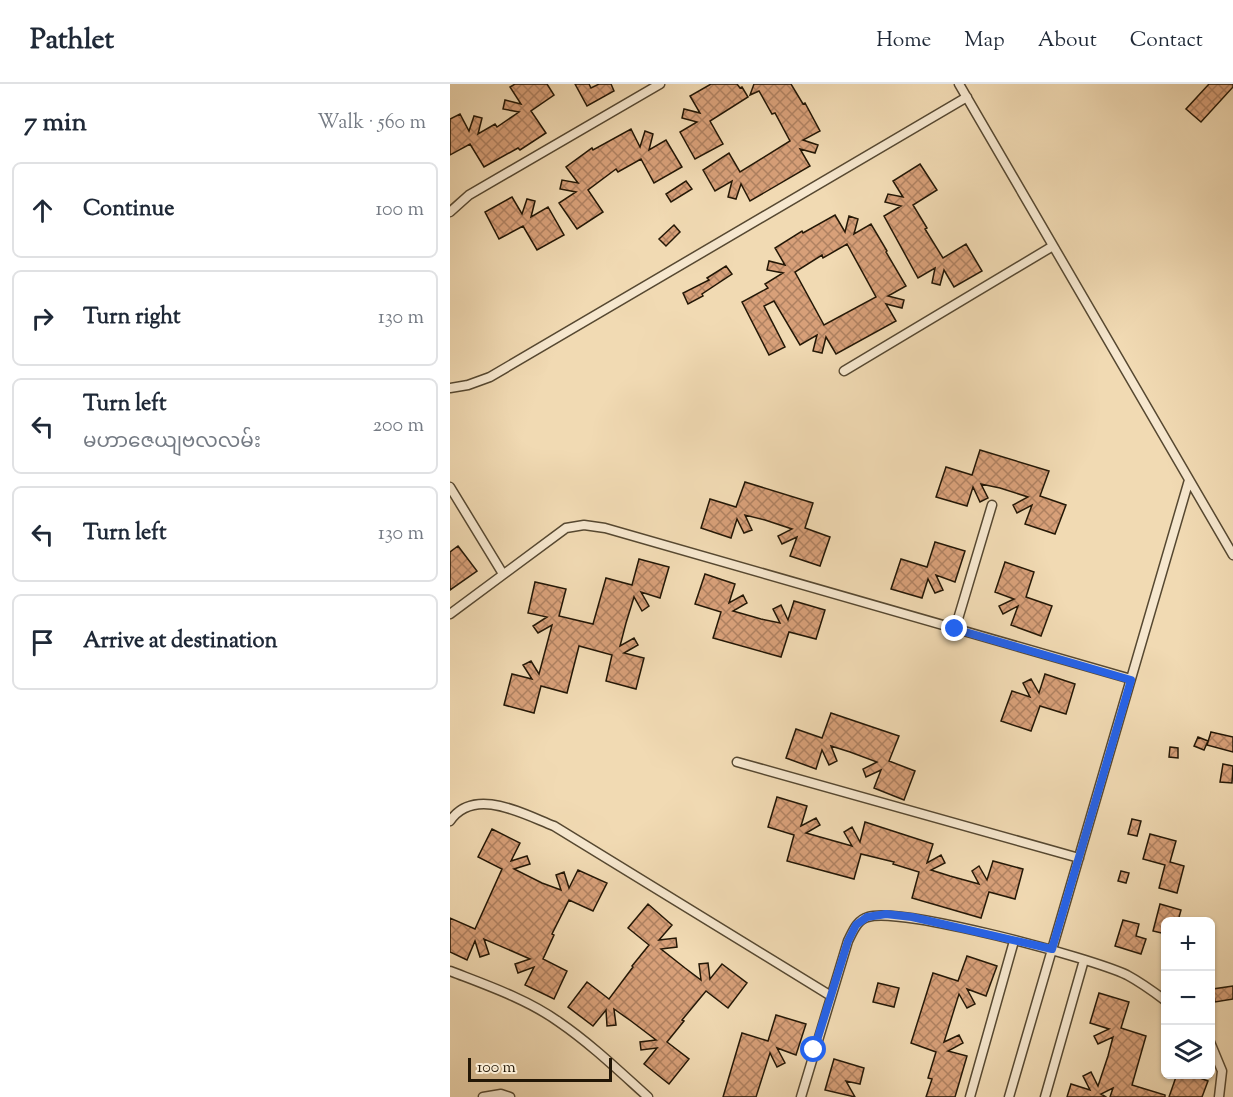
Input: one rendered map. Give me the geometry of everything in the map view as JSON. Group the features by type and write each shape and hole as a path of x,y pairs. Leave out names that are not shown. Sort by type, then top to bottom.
{"street":[{"path":"450,212 469,195 660,84"},
{"path":"959,84 1233,555"},
{"path":"450,388 468,385 490,377 967,98"},
{"path":"844,371 1053,246"},
{"path":"1009,1097 1189,480"},
{"path":"450,487 502,574"},
{"path":"955,629 992,505"},
{"path":"450,614 566,528 584,525 616,531 1131,680"},
{"path":"737,762 1078,858"},
{"path":"450,821 456,812 469,804 489,804 554,826 831,996"},
{"path":"801,1097 848,941 856,925 867,917 886,914 912,917 1052,949 1127,975 1161,998"},
{"path":"970,1097 1014,941"},
{"path":"1045,1097 1084,960"},
{"path":"450,971 540,1010 559,1021 648,1097"},
{"path":"1215,1054 1222,1071 1219,1097"},
{"path":"483,1097 501,1094 510,1097"}],"building":[{"path":"515,84 547,84 554,95 531,111 546,133 520,150 518,148 484,167 470,144 450,155 450,119 460,114 469,131 474,116 482,118 478,134 495,124 497,127 519,112 503,109 505,100 521,104 510,87"},
{"path":"575,84 589,84 591,88 599,84 611,84 614,91 587,106"},
{"path":"711,84 737,84 740,88 742,87 748,97 710,121 723,144 695,159 680,132 697,122 682,118 684,109 700,113 690,96"},
{"path":"754,84 791,84 803,104 805,103 820,131 803,140 818,145 815,153 800,149 810,166 750,201 741,184 736,199 728,197 732,181 715,191 703,170 729,153 740,172 790,141 775,113 772,114 759,91 750,95"},
{"path":"1209,84 1233,84 1233,87 1201,122 1186,109"},
{"path":"631,129 640,147 645,131 653,134 649,150 666,140 682,167 654,183 641,159 618,172 616,169 588,190 603,212 577,229 559,203 576,192 560,189 562,180 578,183 566,167 592,148 593,150"},
{"path":"920,164 937,190 913,205 927,228 925,229 943,258 966,244 982,271 954,287 944,270 940,285 932,283 935,268 918,278 884,216 901,206 885,202 888,194 903,197 893,181"},
{"path":"686,181 692,189 671,202 666,194"},
{"path":"512,197 522,214 527,199 535,201 531,217 548,207 564,235 537,250 523,226 499,239 485,212"},
{"path":"835,215 845,232 849,216 858,219 854,234 871,224 906,286 888,296 904,300 902,308 886,304 896,321 836,354 826,337 822,353 813,351 817,335 800,345 774,301 764,306 785,347 769,355 742,302 768,288 765,284 783,273 767,270 769,261 785,265 775,248 802,231 803,233","holes":["847,244 876,297 824,325 795,272 822,255 823,258"]},
{"path":"674,225 680,232 666,246 659,239"},
{"path":"726,266 732,274 702,294 703,296 688,304 683,293 709,280 707,278"},
{"path":"980,450 1049,471 1040,496 1066,505 1055,534 1025,524 1032,505 1017,513 1013,505 1028,497 1000,488 981,484 988,498 980,502 973,487 967,506 936,497 946,467 972,475"},
{"path":"745,482 813,503 805,528 830,537 820,566 790,556 797,537 782,544 778,536 792,529 765,520 745,515 752,530 744,533 737,519 731,538 701,528 710,499 736,507"},
{"path":"935,542 965,551 955,582 936,575 943,590 935,593 928,579 922,598 891,589 901,559 927,567"},
{"path":"458,546 477,571 450,590 450,552"},
{"path":"639,559 669,567 660,598 641,592 649,606 642,611 634,597 626,623 620,646 634,638 638,645 624,653 644,658 636,689 606,681 612,655 579,646 567,693 541,686 534,713 504,705 512,674 532,679 523,665 531,661 539,674 552,625 538,633 533,626 547,617 528,613 535,582 566,589 559,616 593,624 606,578 632,585"},
{"path":"1005,562 1034,572 1026,597 1052,606 1041,636 1011,625 1018,606 1003,614 999,606 1014,599 995,592"},
{"path":"705,574 735,584 729,603 743,595 747,603 733,611 780,623 773,609 781,605 788,620 794,601 825,610 816,639 789,632 781,657 713,638 721,612 695,604"},
{"path":"1045,674 1075,684 1066,714 1040,706 1031,731 1001,721 1012,691 1030,697 1023,683 1031,679 1039,693"},
{"path":"831,713 899,736 889,761 915,771 904,800 874,788 881,770 866,777 863,769 877,762 850,752 831,746 837,761 829,765 822,750 816,769 786,758 796,729 822,738"},
{"path":"1211,732 1233,737 1233,752 1207,745"},
{"path":"1198,737 1208,741 1204,750 1194,746"},
{"path":"1170,747 1178,748 1178,758 1169,757"},
{"path":"1223,764 1233,766 1232,783 1220,782"},
{"path":"777,797 807,806 801,826 816,818 820,825 806,833 852,846 844,832 852,827 860,842 865,822 933,844 927,863 941,855 945,863 931,870 950,876 979,884 972,871 979,866 987,880 993,861 1023,869 1015,899 989,892 981,918 912,898 919,872 893,864 894,862 861,854 854,879 787,861 794,835 768,827"},
{"path":"1132,819 1141,821 1137,836 1128,834"},
{"path":"492,829 520,843 511,861 527,856 530,864 514,869 542,883 561,890 556,875 564,872 569,888 578,870 607,883 593,911 569,900 552,934 554,935 543,959 567,971 554,999 525,985 534,967 518,973 515,964 530,959 484,939 489,954 480,957 475,941 467,960 450,952 450,918 475,929 502,869 478,857"},
{"path":"1150,834 1176,841 1170,862 1184,866 1177,893 1159,888 1165,865 1143,859"},
{"path":"1121,871 1129,873 1126,883 1118,881"},
{"path":"648,904 672,925 659,940 676,938 677,947 661,949 701,980 699,964 708,963 710,979 722,964 747,983 728,1008 706,991 682,1020 684,1021 667,1042 689,1059 669,1084 644,1064 657,1048 641,1050 640,1042 656,1040 614,1009 616,1025 607,1026 606,1010 593,1026 568,1007 587,982 609,999 649,945 628,928"},
{"path":"1160,904 1181,910 1179,917 1161,917 1161,933 1153,931"},
{"path":"1123,920 1139,924 1136,936 1146,939 1141,954 1115,946"},
{"path":"967,956 997,966 986,996 967,989 975,1004 967,1008 959,994 944,1042 959,1035 963,1043 948,1051 967,1056 955,1097 926,1097 932,1079 928,1078 936,1052 911,1043 933,973 958,981"},
{"path":"878,983 899,988 894,1007 873,1002"},
{"path":"1233,986 1233,999 1215,1002 1215,989"},
{"path":"1099,993 1129,1002 1121,1028 1146,1036 1132,1085 1165,1095 1165,1097 1110,1097 1113,1088 1101,1094 1106,1097 1067,1097 1071,1084 1090,1090 1083,1076 1091,1072 1098,1086 1108,1056 1113,1037 1098,1044 1094,1036 1109,1029 1090,1023"},
{"path":"776,1015 806,1024 796,1055 777,1048 785,1063 777,1067 770,1053 756,1097 723,1097 742,1033 768,1041"},
{"path":"834,1059 864,1068 860,1084 846,1081 855,1097 825,1090"},
{"path":"1175,1079 1208,1081 1202,1097 1169,1097"}],"route":[{"path":"814,1050 848,941 856,925 867,917 886,914 912,917 1052,949 1131,680 955,629"}]}
